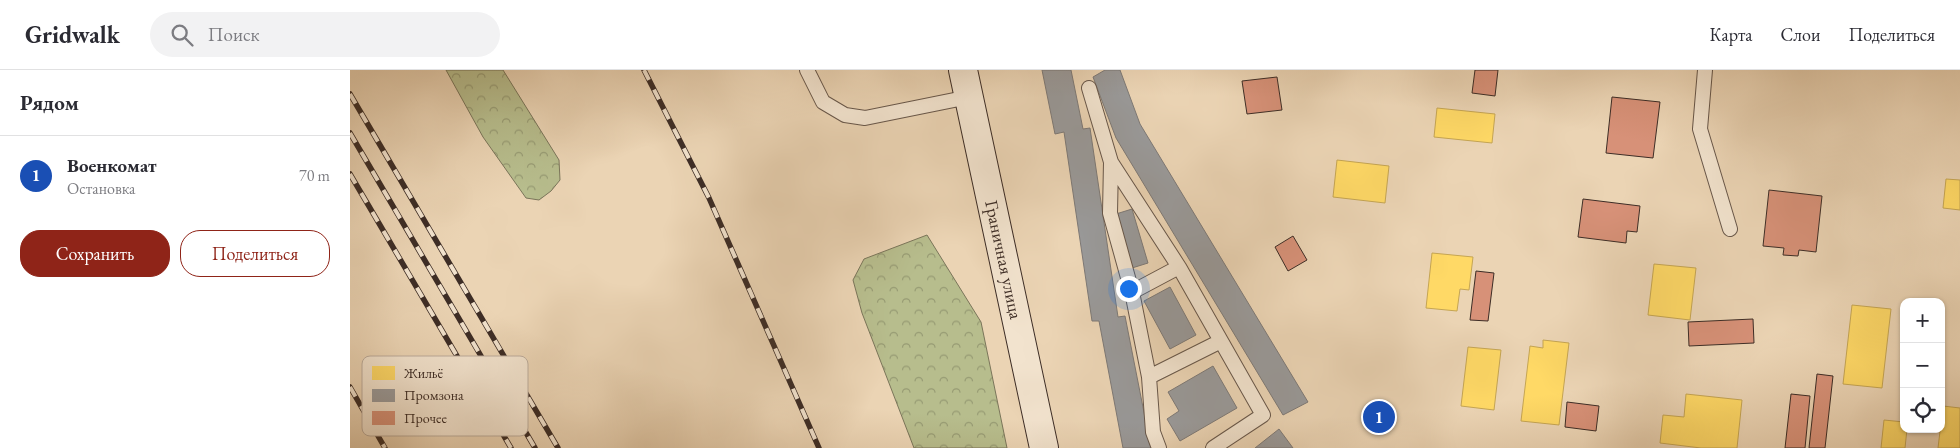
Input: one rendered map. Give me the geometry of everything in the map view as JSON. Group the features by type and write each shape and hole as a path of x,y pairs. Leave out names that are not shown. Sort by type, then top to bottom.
{"main road":[{"name":"Граничная улица","path":"963,70 1044,448"}],"lane":[{"path":"807,70 823,102 845,115 865,118 969,97"},
{"path":"1705,70 1700,129 1730,228"},
{"path":"1089,88 1111,162 1179,267 1263,415 1213,448"},
{"path":"1111,162 1110,213 1132,292 1149,377 1153,432 1159,448"},
{"path":"1132,292 1179,267"},
{"path":"1149,377 1221,341"}],"green space":[{"path":"446,70 503,70 559,160 560,180 551,191 539,200 526,198 483,137"},
{"path":"927,235 981,322 1007,448 914,448 862,313 853,280 864,259"}],"building: Жильё":[{"path":"1437,108 1495,114 1492,143 1434,137"},
{"path":"1337,160 1389,166 1385,203 1333,197"},
{"path":"1946,179 1960,180 1960,210 1943,208"},
{"path":"1432,253 1473,257 1469,290 1460,289 1457,311 1426,308"},
{"path":"1654,264 1696,268 1690,320 1648,315"},
{"path":"1852,305 1891,309 1882,388 1843,384"},
{"path":"1543,340 1569,343 1559,425 1521,421 1530,346 1543,348"},
{"path":"1468,347 1501,350 1494,410 1461,406"},
{"path":"1686,394 1742,400 1737,448 1701,448 1660,443 1663,415 1684,417"},
{"path":"1945,406 1960,408 1960,448 1938,448 1940,433 1945,433"},
{"path":"1884,420 1900,422 1900,433 1907,433 1905,448 1881,448"}],"building: Промзона":[{"path":"1042,70 1071,70 1083,129 1090,128 1118,317 1125,316 1151,448 1123,448 1099,321 1092,321 1064,132 1055,134"},
{"path":"1105,70 1120,70 1140,124 1308,402 1283,415 1116,138 1093,77"},
{"path":"1132,209 1148,263 1132,268 1116,214"},
{"path":"1170,287 1196,335 1170,349 1144,301"},
{"path":"1213,366 1237,408 1180,441 1167,419 1179,411 1168,392"},
{"path":"1279,429 1293,448 1255,448"}],"building: Прочее":[{"path":"1475,70 1498,70 1495,96 1472,93"},
{"path":"1277,77 1282,110 1247,114 1242,81"},
{"path":"1612,97 1660,102 1653,158 1606,153"},
{"path":"1769,190 1822,196 1816,252 1799,250 1798,256 1783,255 1784,248 1763,246"},
{"path":"1583,199 1640,206 1637,232 1627,231 1626,243 1578,237"},
{"path":"1293,236 1307,260 1288,271 1275,247"},
{"path":"1476,271 1494,273 1488,321 1470,320"},
{"path":"1753,319 1754,343 1689,346 1688,322"},
{"path":"1817,374 1833,376 1825,448 1809,448"},
{"path":"1791,394 1810,396 1805,448 1785,448"},
{"path":"1567,402 1599,406 1596,431 1565,427"}],"railway":[{"path":"644,70 709,198 819,448"},
{"path":"350,94 504,356"},
{"path":"350,133 481,356"},
{"path":"350,174 457,356"},
{"path":"350,387 362,408"},
{"path":"528,397 558,448"},
{"path":"378,436 385,448"},
{"path":"504,436 511,448"},
{"path":"528,436 535,448"}],"place":[{"name":"Военкомат","path":"1379,417"}]}
